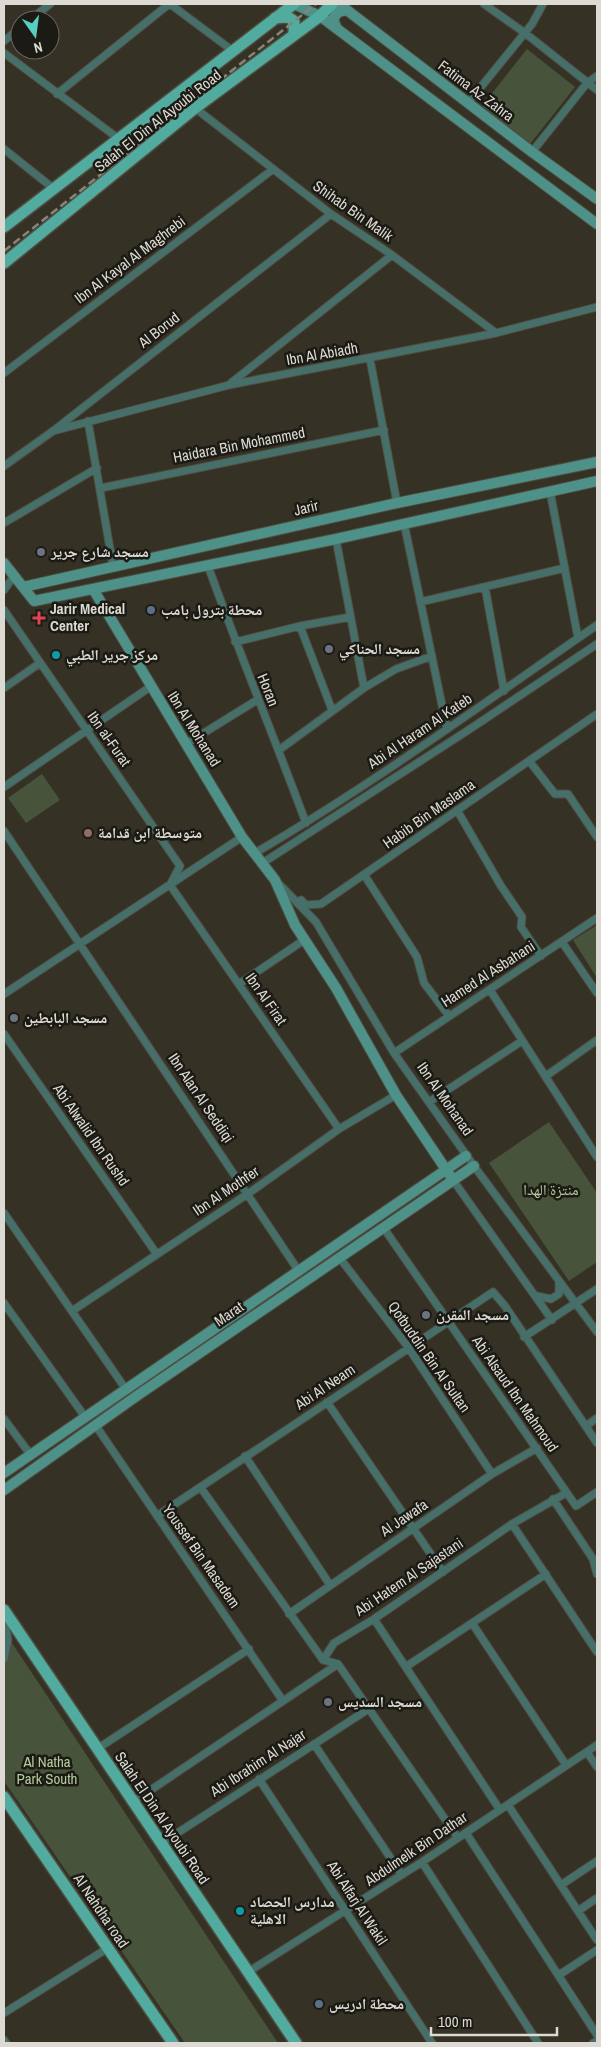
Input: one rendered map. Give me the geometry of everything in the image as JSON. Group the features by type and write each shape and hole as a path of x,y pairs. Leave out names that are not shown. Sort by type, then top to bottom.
{"main road":[{"name":"Salah El Din Al Ayoubi Road","path":"4,227 294,4"},
{"path":"294,4 320,16 597,224"},
{"name":"Salah El Din Al Ayoubi Road","path":"4,263 196,108 320,16 332,4"},
{"path":"337,29 333,18 343,7"},
{"name":"Fatima Az Zahra","path":"343,7 532,152 597,199"},
{"path":"275,18 288,17 294,21 294,35"},
{"name":"Jarir","path":"23,587 397,503 597,462"},
{"path":"4,564 34,601 336,539 597,481"},
{"name":"Ibn Al Mohanad","path":"93,589 150,687 242,837 275,880 295,925 336,988 396,1095 454,1180"},
{"name":"Marat","path":"4,1473 125,1388 466,1156"},
{"name":"Marat","path":"4,1490 138,1395 474,1166"},
{"path":"421,1187 430,1186 432,1191 429,1197"},
{"name":"Salah El Din Al Ayoubi Road","path":"4,1610 296,2043"},
{"name":"Al Nahdha road","path":"4,1796 173,2043"}],"street":[{"path":"57,94 170,4 233,51"},
{"path":"484,4 525,33 597,90"},
{"path":"468,103 525,33 543,4"},
{"path":"4,53 119,139"},
{"path":"532,152 587,83 597,76"},
{"name":"Shihab Bin Malik","path":"196,108 272,170 331,214 392,255 496,333"},
{"path":"4,149 54,188"},
{"name":"Ibn Al Kayal Al Maghrebi","path":"4,374 272,170"},
{"name":"Al Borud","path":"4,466 53,431 331,214"},
{"path":"229,385 392,255"},
{"name":"Ibn Al Abiadh","path":"53,431 229,385 496,333 597,307"},
{"path":"370,359 397,503"},
{"path":"88,421 113,566"},
{"name":"Haidara Bin Mohammed","path":"101,488 384,430"},
{"path":"4,523 97,468"},
{"path":"550,491 578,638"},
{"path":"404,523 448,729"},
{"path":"336,539 364,688"},
{"name":"Horan","path":"208,566 257,700 279,750 306,823"},
{"path":"420,602 565,568"},
{"path":"4,590 14,576"},
{"path":"485,587 504,691"},
{"name":"Ibn al-Furat","path":"4,610 180,866 170,885"},
{"path":"235,642 300,626 350,618"},
{"name":"Abi Al Haram Al Kateb","path":"255,853 306,823 448,729 597,625"},
{"path":"300,626 332,710"},
{"name":"Abi Al Haram Al Kateb","path":"261,864 462,735 597,644"},
{"path":"279,750 364,688 396,669 432,656"},
{"path":"4,688 40,663"},
{"path":"4,787 150,687"},
{"path":"186,744 257,700"},
{"name":"Habib Bin Maslama","path":"275,880 306,905 321,904 530,762 597,714"},
{"path":"530,762 555,794 568,794 597,837"},
{"path":"458,810 501,886 522,917 521,927 541,956"},
{"name":"Ibn Alan Al Seddiqi","path":"4,831 298,1270"},
{"path":"4,994 242,837"},
{"path":"364,876 417,957 424,983 449,1016"},
{"name":"Ibn Al Mohanad","path":"275,880 316,922 394,1053 466,1156 597,1332"},
{"name":"Ibn Al Firat","path":"170,885 339,1129"},
{"name":"Hamed Al Asbahani","path":"394,1053 597,918"},
{"path":"240,984 304,940"},
{"path":"562,942 597,993"},
{"path":"490,990 597,1157"},
{"name":"Abi Alwalid Ibn Rushd","path":"4,1034 156,1253"},
{"path":"546,1076 597,1040"},
{"path":"429,1102 522,1041"},
{"name":"Ibn Al Mothfer","path":"72,1311 248,1193 339,1129 396,1095"},
{"name":"Ibn Al Mohanad","path":"454,1180 552,1320"},
{"path":"4,1213 125,1388"},
{"name":"Abi Alsaud Ibn Mahmoud","path":"383,1227 566,1493"},
{"name":"Qotbuddin Bin Al Sultan","path":"339,1257 408,1347 492,1474"},
{"path":"537,1296 551,1299 559,1294 559,1281"},
{"path":"597,1289 524,1337 597,1443"},
{"name":"Abi Al Neam","path":"157,1516 447,1320 493,1292 505,1306 524,1337"},
{"path":"4,1303 85,1417"},
{"path":"327,1402 443,1572"},
{"path":"586,1426 597,1418"},
{"path":"4,1419 30,1454"},
{"name":"Youssef Bin Masadem","path":"96,1426 283,1701"},
{"name":"Al Jawafa","path":"289,1614 492,1474 536,1448"},
{"path":"246,1456 330,1585"},
{"path":"201,1488 323,1660 338,1664 458,1838"},
{"path":"566,1493 576,1506 597,1492"},
{"name":"Abi Hatem Al Sajastani","path":"323,1660 334,1643 374,1619 512,1524 566,1493"},
{"path":"553,1499 595,1557 594,1570 597,1574"},
{"path":"512,1524 597,1652"},
{"path":"407,1666 546,1574"},
{"path":"4,1616 8,1640 4,1658"},
{"path":"374,1619 407,1666 500,1810"},
{"path":"472,1623 566,1765"},
{"path":"97,1749 249,1649"},
{"path":"133,1802 338,1664"},
{"name":"Abi Ibrahim Al Najar","path":"162,1843 370,1708"},
{"path":"314,1744 402,1876"},
{"name":"Abdulmelk Bin Dathar","path":"248,1972 402,1876 597,1745"},
{"path":"587,1752 597,1767"},
{"name":"Abi Alfarj Al Wakil","path":"259,1779 432,2043"},
{"path":"508,1805 597,1940"},
{"path":"466,1833 597,2035"},
{"path":"561,1885 597,1861"},
{"path":"422,1862 538,2043"},
{"path":"578,1911 597,1898"},
{"path":"4,2013 108,1948"},
{"path":"559,1975 597,1950"}],"green space":[{"path":"527,49 575,87 530,144 482,106"},
{"path":"42,774 60,800 26,823 8,798"},
{"path":"597,925 597,978 573,940"},
{"name":"منتزة الهدا","path":"549,1122 597,1193 597,1262 569,1281 489,1163"},
{"name":"Al Natha Park South","path":"4,1631 278,2043 185,2043 4,1781"}],"railway":[{"path":"4,251 316,4"}],"place":[{"name":"مسجد شارع جرير","path":"41,552"},
{"name":"محطة بترول بامب","path":"151,610"},
{"name":"Jarir Medical Center","path":"39,618"},
{"name":"مسجد الحناكي","path":"329,649"},
{"name":"مركز جرير الطبي","path":"56,655"},
{"name":"متوسطة ابن قدامة","path":"88,833"},
{"name":"مسجد البابطين","path":"14,1018"},
{"name":"مسجد المقرن","path":"426,1315"},
{"name":"مسجد السديس","path":"328,1702"},
{"name":"مدارس الحصاد الاهلية","path":"240,1911"},
{"name":"محطة ادريس","path":"319,2004"}]}
